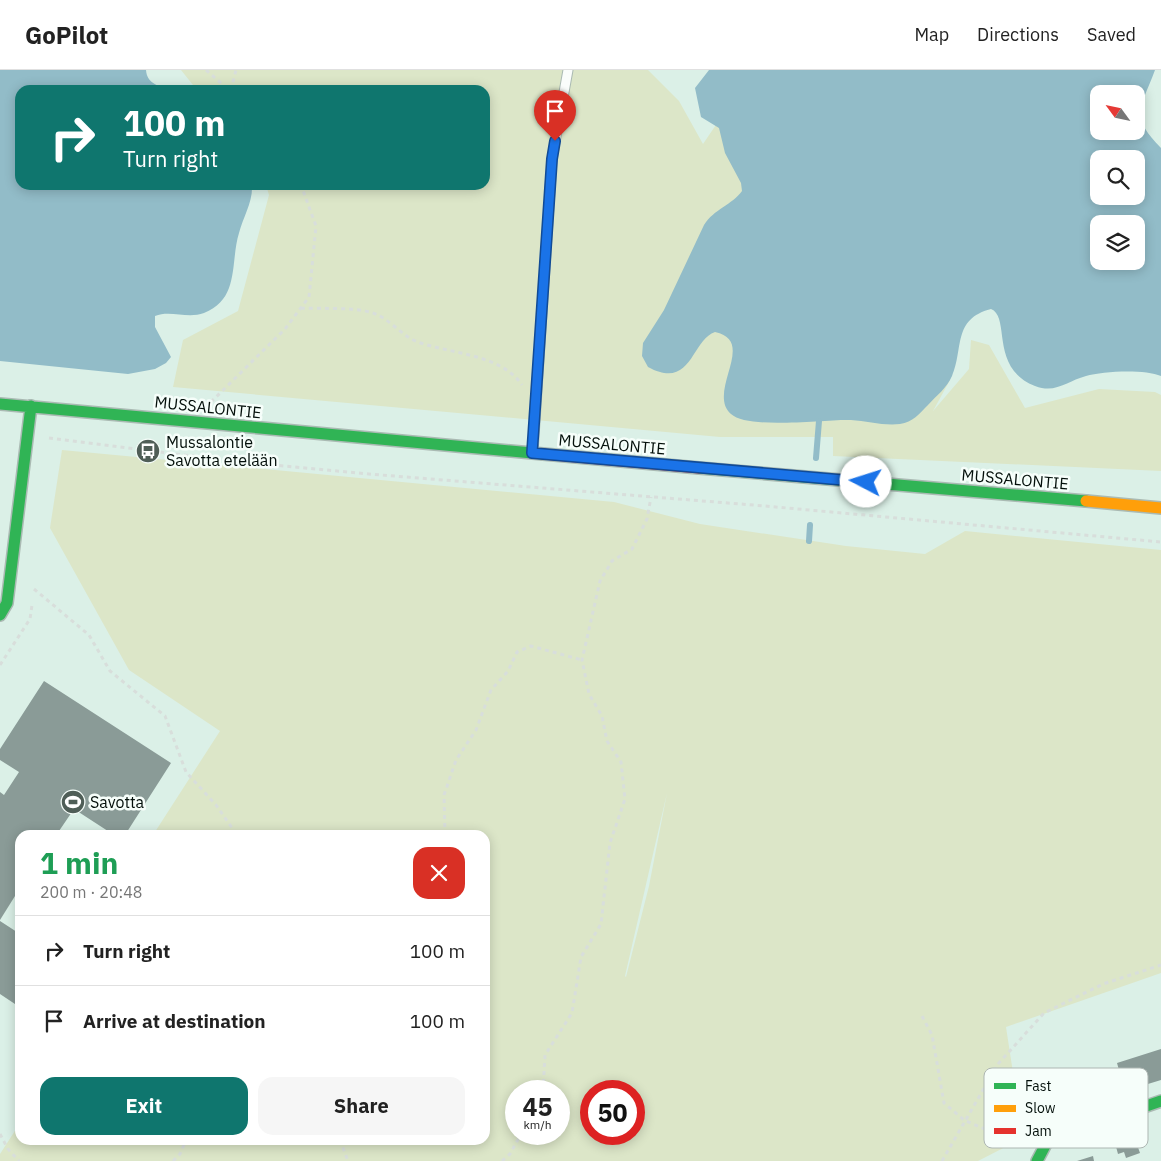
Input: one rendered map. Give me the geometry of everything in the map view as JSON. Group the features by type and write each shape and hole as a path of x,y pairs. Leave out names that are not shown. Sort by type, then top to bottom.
{"main road":[{"name":"MUSSALONTIE","path":"0,404 1161,508"},
{"path":"0,615 7,603 25,436 31,406"},
{"path":"1148,1105 1161,1101"},
{"path":"1037,1161 1042,1148"}],"lane":[{"path":"532,453 552,159 568,70"}],"path":[{"path":"206,70 224,85"},
{"path":"232,85 236,70"},
{"path":"190,422 285,329 309,298 316,226 303,190"},
{"path":"301,308 369,311 382,317 417,342 483,358 517,378 536,405"},
{"path":"25,436 261,464 1161,542"},
{"path":"544,1080 545,1055 572,1013 581,957 601,924 610,843 625,799 621,762 607,741 602,716 589,694 582,660 600,581 612,561 632,549 647,519 651,497"},
{"path":"34,589 89,635 110,671 165,716 186,772 216,805 234,830"},
{"path":"445,830 444,795 456,760 476,730 491,690 508,671 517,652 531,646 582,660"},
{"path":"996,1068 1044,1013 1104,984 1161,965"},
{"path":"922,1016 932,1035 944,1103 964,1120 984,1129"},
{"path":"942,1161 984,1087"},
{"path":"0,1134 8,1149 19,1161"},
{"path":"173,1161 180,1154 184,1145"},
{"path":"342,1145 348,1161"},
{"path":"502,1161 510,1154 515,1145"}],"green space":[{"path":"181,70 648,70 679,101 703,144 722,116 811,399 950,380 933,411 969,369 971,340 989,345 1025,408 1099,389 1155,392 1161,395 1161,471 833,456 833,437 720,437 173,387 183,340 238,311 269,195 268,190 490,190 490,85 193,85"},
{"path":"62,450 614,502 700,524 846,546 925,554 965,531 1161,550 1161,973 1006,1027 1012,1068 984,1068 984,1148 1003,1148 978,1161 0,1161 0,1154 15,1131 15,1145 490,1145 490,830 156,830 220,731 129,670 50,528","holes":["667,793 649,886 625,976"]}],"water":[{"path":"0,70 146,70 150,81 156,85 15,85 15,190 252,190 236,244 229,289 215,307 204,313 198,315 161,314 155,316 155,327 171,357 166,363 155,369 128,374 0,361"},
{"path":"709,70 1155,70 1145,95 1145,85 1090,85 1090,140 1145,140 1145,128 1161,148 1161,376 1145,372 1113,372 1093,374 1055,388 1049,389 1035,386 1021,378 1012,368 1006,356 1000,322 997,314 991,309 970,320 961,336 956,366 950,380 916,417 909,421 900,424 851,420 770,423 740,419 731,414 725,405 724,393 732,356 732,346 727,337 715,332 707,337 689,362 682,369 674,373 663,373 648,367 642,356 643,343 664,310 704,225 742,191 741,183 725,153 719,128 701,117 695,88"}],"building":[{"name":"Savotta","path":"44,681 171,763 128,830 106,830 74,809 60,830 15,830 15,896 0,920 0,792 4,795 19,772 0,760 0,749"},
{"path":"0,921 15,931 15,1004 0,994"},
{"path":"1161,1049 1161,1080 1148,1084 1148,1068 1118,1068 1117,1063"},
{"path":"1116,1148 1138,1148 1140,1153 1126,1158 1124,1152 1118,1154"},
{"path":"1093,1156 1094,1161 1077,1161"}],"waterway":[{"path":"816,458 819,421"},
{"path":"809,541 810,525"}],"traffic: fast":[{"path":"0,404 543,454"},
{"path":"0,615 7,603 31,406"},
{"path":"699,468 1086,501"},
{"path":"1148,1105 1161,1101"},
{"path":"1037,1161 1044,1148"}],"traffic: slow":[{"path":"1086,501 1161,508"}],"traffic: jam":[{"path":"543,454 699,468"}],"place":[{"name":"Mussalontie Savotta etelään","path":"148,451"},
{"name":"Savotta","path":"73,802"}],"route":[{"path":"555,141 552,159 532,453 866,482"}]}
